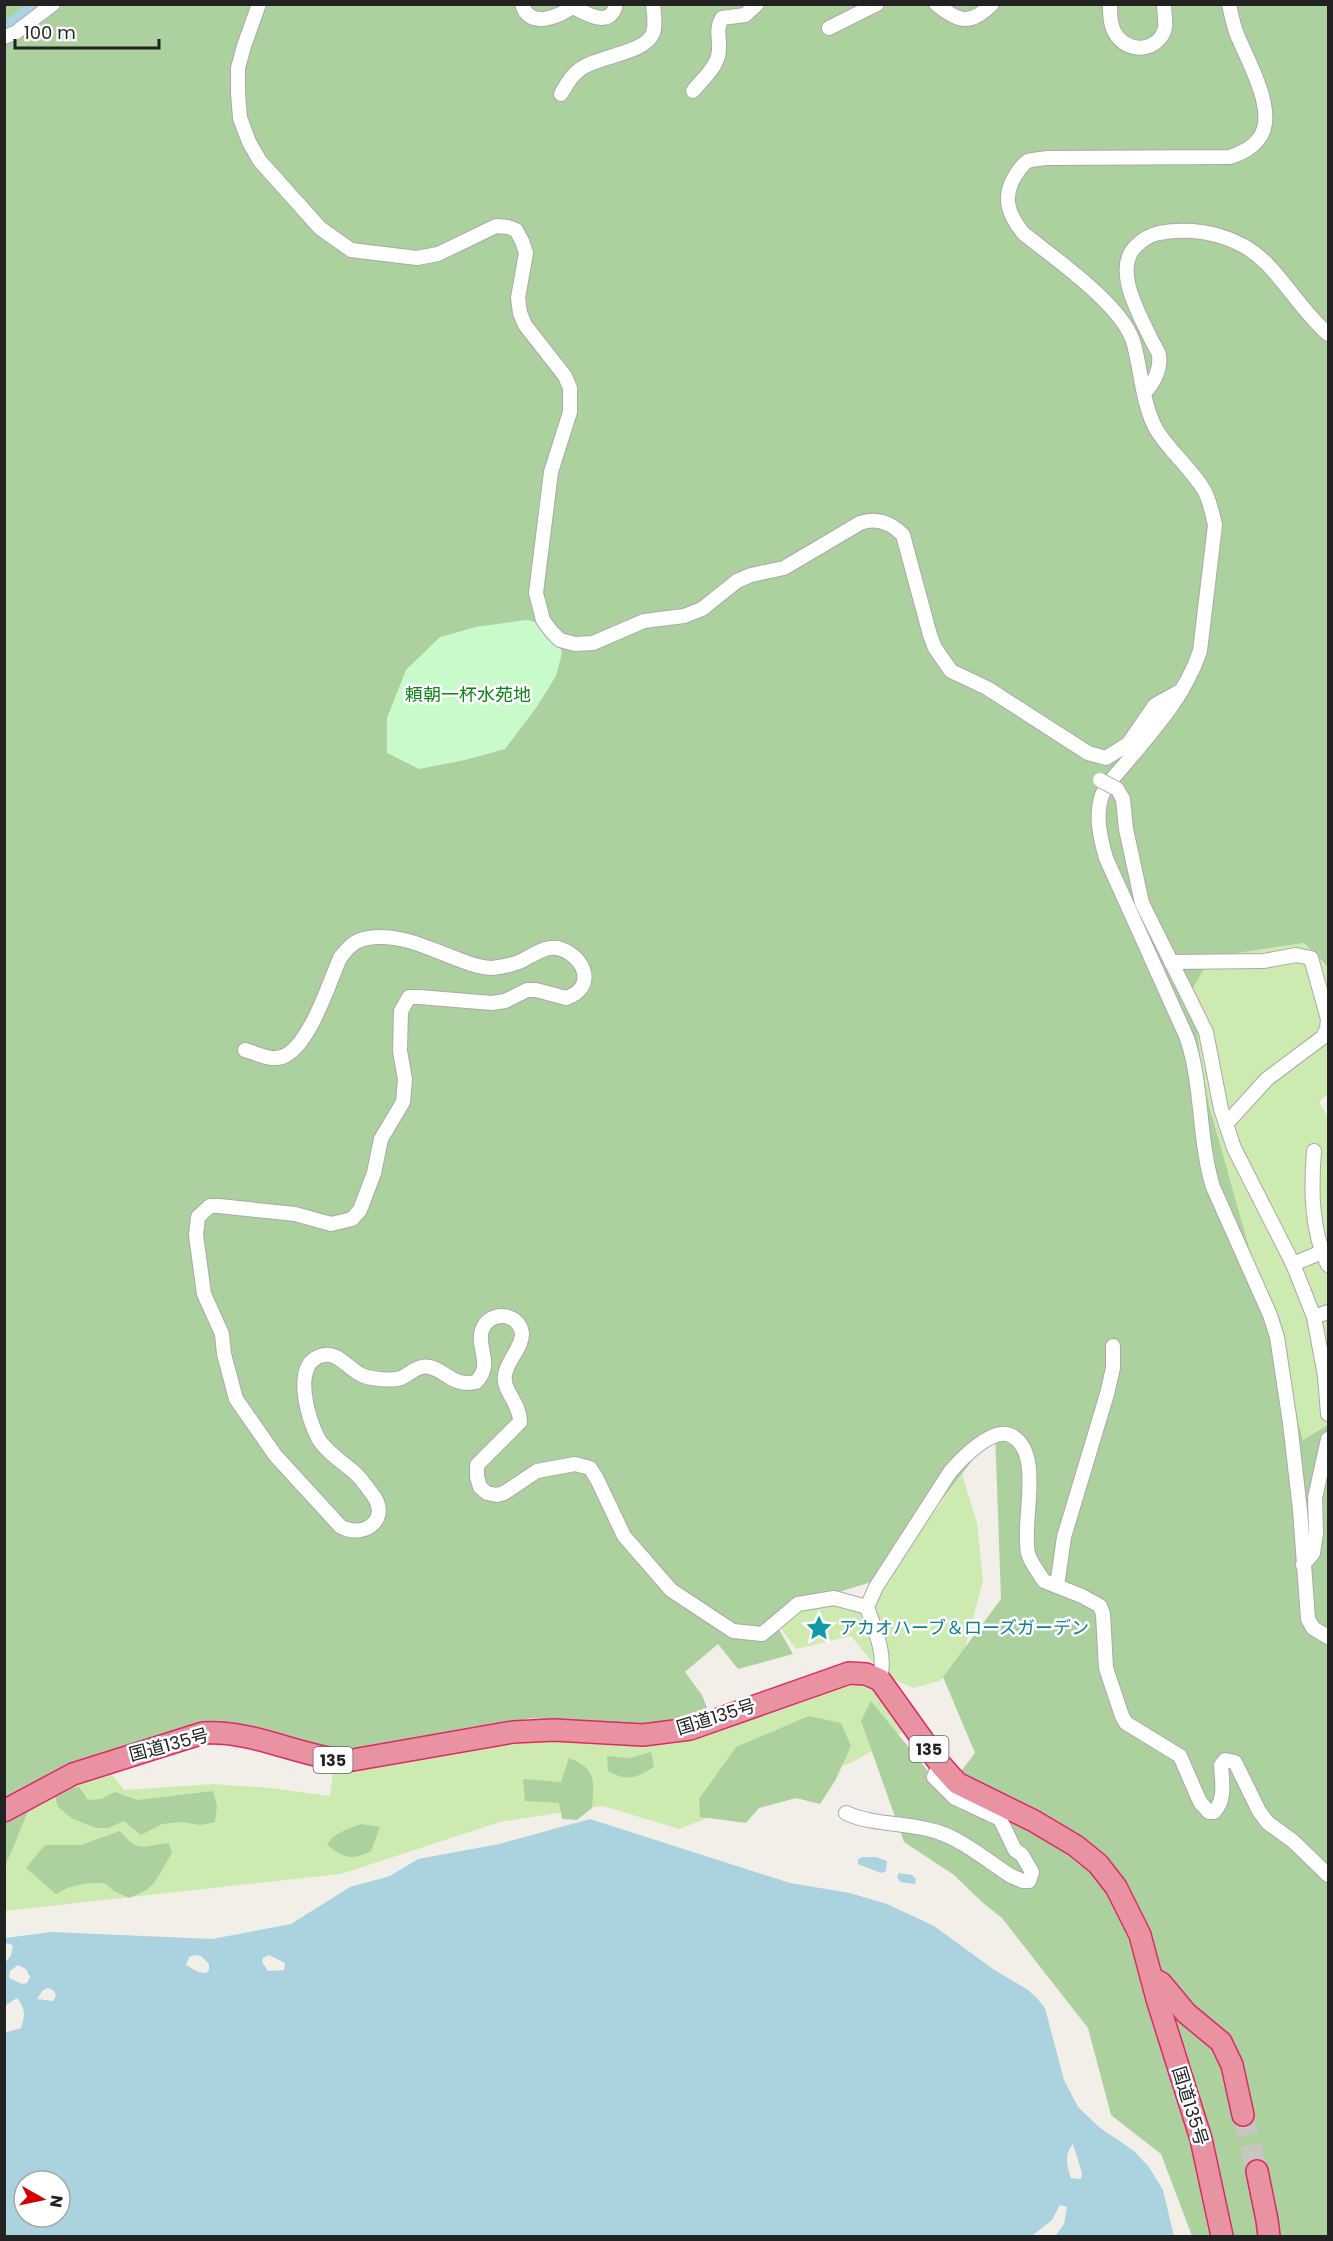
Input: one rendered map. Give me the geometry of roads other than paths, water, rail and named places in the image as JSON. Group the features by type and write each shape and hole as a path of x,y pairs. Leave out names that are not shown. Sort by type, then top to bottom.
{"highway":[{"name":"国道135号","path":"4,1811 72,1774 203,1733 222,1732 247,1736 329,1759 347,1761 513,1732 554,1730 642,1735 690,1729 849,1673 866,1674 880,1680 940,1764 957,1783 1034,1821 1076,1846 1098,1864 1116,1887 1140,1935 1201,2139 1221,2221 1222,2236"},
{"name":"国道135号","path":"4,1824 37,1795"},
{"path":"1151,1978 1161,1983 1186,2013 1221,2042 1232,2065 1243,2115"},
{"path":"1257,2171 1269,2236"}],"street":[{"path":"10,35 53,4"},
{"path":"259,4 238,68 240,118 249,142 260,161 320,228 351,250 417,258 438,254 496,226 516,230 522,240 526,253 518,298 520,313 525,325 560,369 570,388 570,412 551,472 536,593 543,620 550,631 560,639 575,644 593,643 644,621 684,616 702,609 737,581 751,574 784,568 870,519 895,527 903,535 930,635 935,648 951,671 987,688 1088,753 1106,758 1128,744 1155,705 1182,690"},
{"path":"522,4 529,16 544,20 575,6 601,19 610,16 616,4"},
{"path":"561,94 572,76 593,61 633,49 647,41 653,33 653,4"},
{"path":"693,91 713,67 718,56 720,42 717,32 722,18 745,15 757,4"},
{"path":"829,28 877,4"},
{"path":"936,4 954,18 968,20 981,15 992,4"},
{"path":"1110,4 1110,19 1115,34 1122,42 1136,49 1148,47 1158,40 1165,28 1164,4"},
{"path":"1229,4 1235,29 1263,98 1265,125 1261,136 1251,146 1242,153 1230,157 1047,158 1028,162 1019,170 1010,185 1006,201 1012,219 1023,233 1117,313 1133,342 1138,370 1155,427 1203,489 1211,507 1215,525 1200,651 1172,707 1103,792 1099,813 1100,833 1106,858 1187,1038 1195,1064 1208,1169 1213,1187 1270,1315 1277,1337 1299,1499 1308,1619 1313,1628 1329,1637"},
{"path":"1145,392 1154,382 1159,355 1131,293 1126,268 1133,248 1144,238 1158,233 1207,232 1240,243 1269,266 1302,307 1329,333"},
{"path":"1100,780 1117,789 1123,799 1126,829 1142,903 1206,1032 1221,1109 1234,1148 1293,1264 1314,1317 1325,1376 1329,1414"},
{"path":"245,1050 272,1058 282,1057 300,1044 340,958 348,947 361,938 397,937 471,964 492,968 515,963 541,950 558,948 571,954 585,973 583,986 573,996 566,998 541,991 527,990 505,1001 492,1003 419,997 409,997 405,1001 401,1011 400,1050 404,1074 403,1102 381,1139 374,1173 360,1210 352,1219 331,1224 295,1214 219,1206 210,1206 198,1217 196,1235 204,1293 222,1334 224,1354 236,1399 275,1455 340,1526 348,1531 361,1532 371,1526 378,1507 376,1500 357,1475 318,1439 305,1398 304,1375 308,1364 321,1355 327,1354 335,1356 366,1377 396,1378 422,1367 430,1367 455,1382 476,1382 482,1377 485,1362 481,1338 482,1329 490,1319 500,1315 507,1316 516,1321 521,1328 522,1338 506,1367 504,1377 505,1385 520,1411 520,1422 477,1465 480,1487 487,1493 504,1494 537,1471 546,1468 575,1464 590,1468 624,1536 671,1590 734,1631 762,1634 798,1604 827,1598 867,1607"},
{"path":"1171,962 1264,961 1296,955 1311,958 1329,1020 1323,1037 1267,1079 1226,1125"},
{"path":"1314,1151 1311,1186 1322,1252 1329,1265"},
{"path":"1293,1264 1322,1252"},
{"path":"1314,1317 1329,1312"},
{"path":"1057,1586 1065,1537 1107,1394 1113,1368 1113,1346"},
{"path":"880,1680 883,1665 882,1653 867,1607 876,1587 950,1472 961,1460 995,1434 1006,1433 1023,1444 1026,1455 1029,1474 1028,1554 1044,1581 1100,1606 1103,1614 1106,1668 1122,1716 1134,1729 1180,1756 1204,1808 1209,1812 1214,1812 1220,1805 1223,1789 1221,1765 1225,1760 1235,1762 1259,1811 1268,1822 1293,1841 1329,1875"},
{"path":"1303,1565 1313,1553 1316,1533 1315,1498 1329,1438"},
{"path":"846,1813 866,1819 912,1825 939,1832 1011,1876 1029,1881 1032,1872 1030,1867 1015,1850 1000,1819 955,1798 934,1777 940,1764"}],"water":[{"path":"590,1819 790,1883 850,1893 887,1904 934,1926 993,1969 1028,1990 1045,2008 1064,2080 1078,2107 1099,2127 1134,2151 1149,2167 1163,2190 1174,2236 1055,2236 1064,2224 1067,2207 1060,2205 1052,2220 1032,2236 5,2236 5,2031 21,2028 24,2013 17,1998 5,2006 5,1963 11,1955 13,1945 5,1943 5,1938 52,1932 212,1939 291,1924 350,1887 390,1876 418,1859 499,1844","holes":["269,1955 285,1963 284,1970 268,1971 262,1962 263,1958","201,1956 209,1964 209,1970 206,1973 198,1972 186,1965 189,1957","18,1965 26,1969 30,1977 27,1983 22,1984 9,1978 10,1971","48,1988 56,1995 53,2001 37,1999 43,1990","1073,2144 1082,2173 1081,2179 1071,2178 1067,2156"]},
{"path":"876,1857 887,1861 886,1871 881,1873 858,1864 858,1859"},
{"path":"899,1873 912,1875 916,1879 915,1884 900,1882 897,1877"}],"waterway":[{"path":"4,35 6,29 20,21 39,4"}],"tunnel":[{"path":"1243,2115 1257,2171"}],"place":[{"name":"アカオハーブ＆ローズガーデン","path":"819,1628"}],"park label":[{"name":"頼朝一杯水苑地","path":"468,695"}]}
